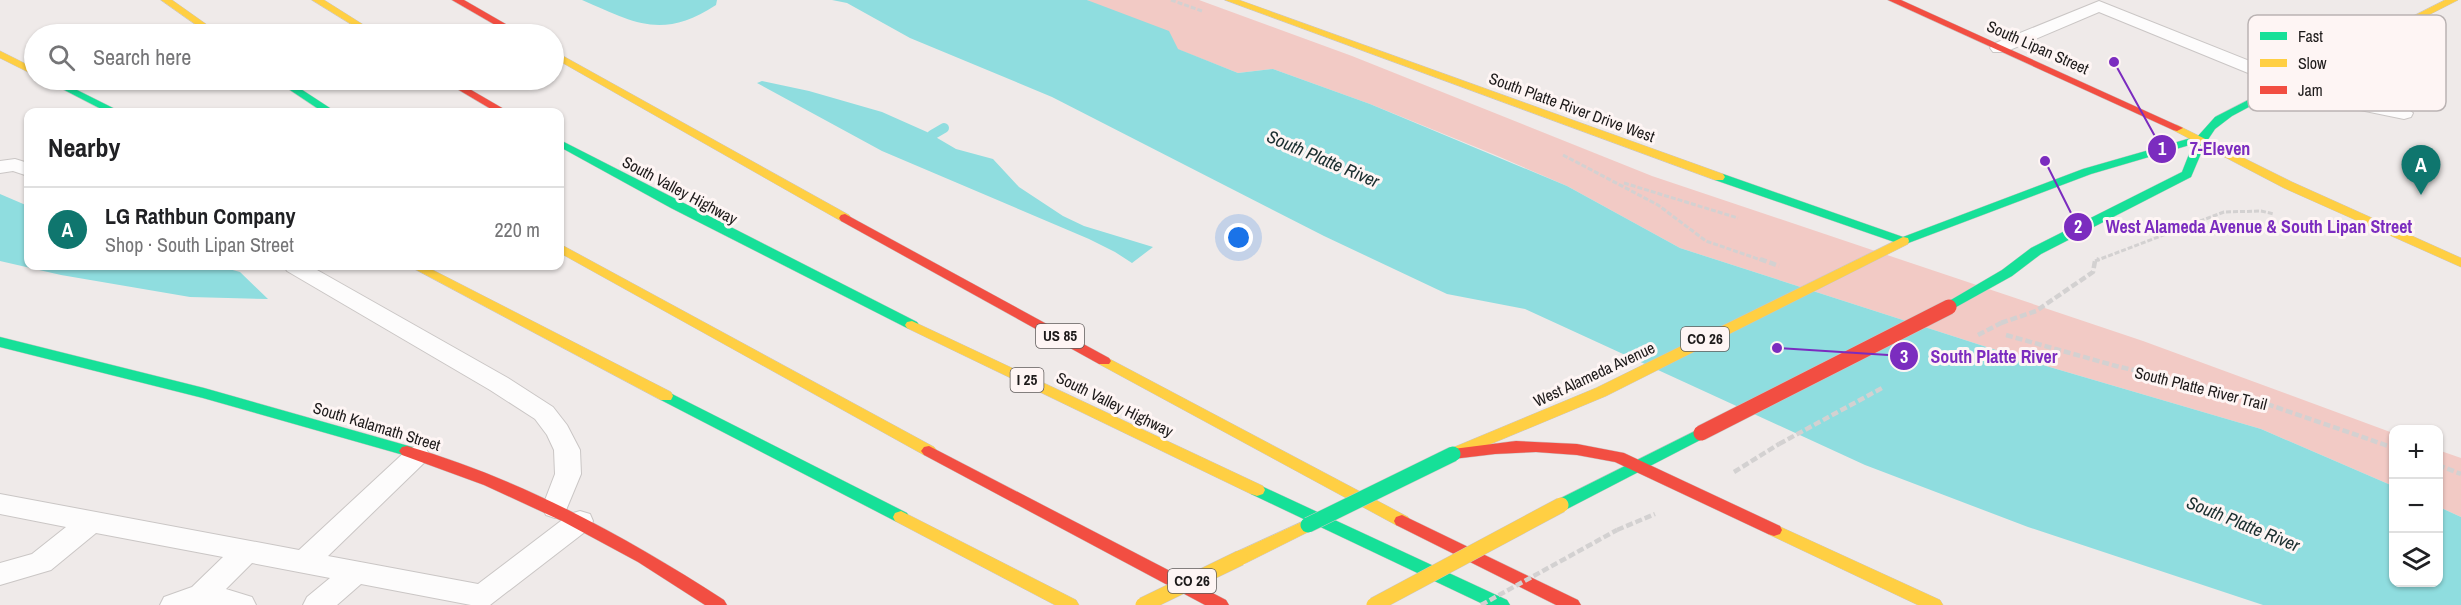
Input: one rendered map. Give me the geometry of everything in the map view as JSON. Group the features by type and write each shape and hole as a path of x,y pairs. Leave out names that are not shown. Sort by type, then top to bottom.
{"main road":[{"path":"166,0 201,24"},
{"path":"317,0 357,24"},
{"path":"458,0 500,24"},
{"name":"South Platte River Drive West","path":"1230,0 1686,166 1903,241"},
{"name":"South Lipan Street","path":"1893,0 2200,139 2288,186 2461,263"},
{"path":"2423,15 2453,0"},
{"path":"0,54 24,67"},
{"name":"US 85","path":"564,60 744,163 1251,442 1405,523 1572,605"},
{"path":"70,90 107,108"},
{"path":"296,90 324,108"},
{"path":"464,90 496,108"},
{"path":"1374,605 1561,505 1949,307 2007,273 2036,251 2187,174 2200,139 2215,120 2248,104"},
{"name":"West Alameda Avenue","path":"1143,605 1453,454 1601,392 1903,241 2079,174 2150,151 2200,139"},
{"name":"South Valley Highway","path":"564,145 643,189 855,297 1501,605"},
{"path":"564,250 853,411 1220,605"},
{"path":"424,270 1070,605"},
{"name":"South Kalamath Street","path":"0,342 207,394 372,440 471,473 555,508 631,548 718,605"},
{"path":"1453,454 1513,445 1560,445 1593,450 1640,465 1934,605"}],"lane":[{"path":"1999,48 2098,6 2248,71"},
{"path":"0,167 15,165 24,168"},
{"path":"302,270 499,384 544,414 558,431 567,450 568,474 555,508"},
{"path":"304,562 417,455"},
{"path":"0,504 483,596 580,521"},
{"path":"0,574 41,562 91,522"},
{"path":"174,605 201,595 247,551"},
{"path":"317,605 356,572"},
{"path":"201,595 242,605"}],"path":[{"path":"1746,221 1615,181 1666,210 1706,241 1782,268"},
{"path":"2001,323 2036,311 2093,272 2095,261 2224,212 2261,211"},
{"name":"South Platte River Trail","path":"2006,335 2116,366 2241,395 2389,446"},
{"path":"2443,467 2461,474"},
{"path":"1481,605 1617,530"}],"shaded area":[{"path":"1087,0 1199,0 1352,56 1652,176 2143,341 2389,432 2389,484 2261,429 2036,363 1680,248 1567,186 1370,104 1273,69 1238,73 1177,49"},
{"path":"2443,452 2461,458 2461,517 2443,509"}],"water":[{"path":"582,0 717,0 716,5 697,16 664,25 633,21"},
{"path":"832,0 1087,0 1169,31 1178,49 1238,73 1273,69 1370,104 1567,186 1680,248 2036,363 2261,429 2389,484 2389,587 2443,587 2443,509 2461,517 2461,605 2263,605 2028,527 1865,465 1525,309 1447,294 1324,236 1052,97 910,38 847,3"},
{"path":"762,81 809,91 882,112 927,132 956,149 993,159 1019,187 1063,216 1084,226 1153,247 1132,263 1089,239 882,151 757,83"},
{"path":"0,194 24,204 24,267 0,261"},
{"path":"39,270 233,270 240,272 268,299 190,297"}],"waterway":[{"path":"932,135 944,128"}],"traffic: fast":[{"path":"70,90 107,108"},
{"path":"296,90 324,108"},
{"path":"1949,307 2007,273 2036,251 2187,174 2199,144 2211,126 2248,103"},
{"path":"1903,241 2087,172 2200,139"},
{"path":"564,145 675,205 912,325"},
{"path":"1719,177 1903,241"},
{"path":"0,342 204,393 407,451"},
{"path":"666,396 901,517"},
{"path":"1561,505 1701,433"},
{"path":"1308,525 1453,454"},
{"path":"1257,490 1501,605"}],"traffic: slow":[{"path":"166,0 201,24"},
{"path":"317,0 357,24"},
{"path":"1230,0 1719,177"},
{"path":"2423,15 2453,0"},
{"path":"0,54 24,67"},
{"path":"564,60 845,218"},
{"path":"2177,128 2288,185 2461,263"},
{"path":"1457,452 1601,392 1903,241"},
{"path":"564,250 929,451"},
{"path":"424,270 666,396"},
{"path":"912,325 1257,490"},
{"path":"1104,361 1402,521"},
{"path":"1374,605 1561,505"},
{"path":"901,517 1070,605"},
{"path":"1240,558 1308,525"},
{"path":"1774,530 1934,605"},
{"path":"1143,605 1240,558"}],"traffic: jam":[{"path":"457,0 500,24"},
{"path":"1893,0 2177,128"},
{"path":"464,90 496,108"},
{"path":"845,218 1104,361"},
{"path":"1701,433 1949,307"},
{"path":"1453,454 1495,448 1536,446 1598,452 1619,457 1774,530"},
{"path":"407,451 490,481 568,516 644,558 718,605"},
{"path":"929,451 1220,605"},
{"path":"1402,521 1572,605"}],"place":[{"name":"7-Eleven","path":"2114,62"},
{"name":"West Alameda Avenue & South Lipan Street","path":"2045,161"},
{"name":"LG Rathbun Company","path":"2421,195"},
{"name":"South Platte River","path":"1777,348"}]}
